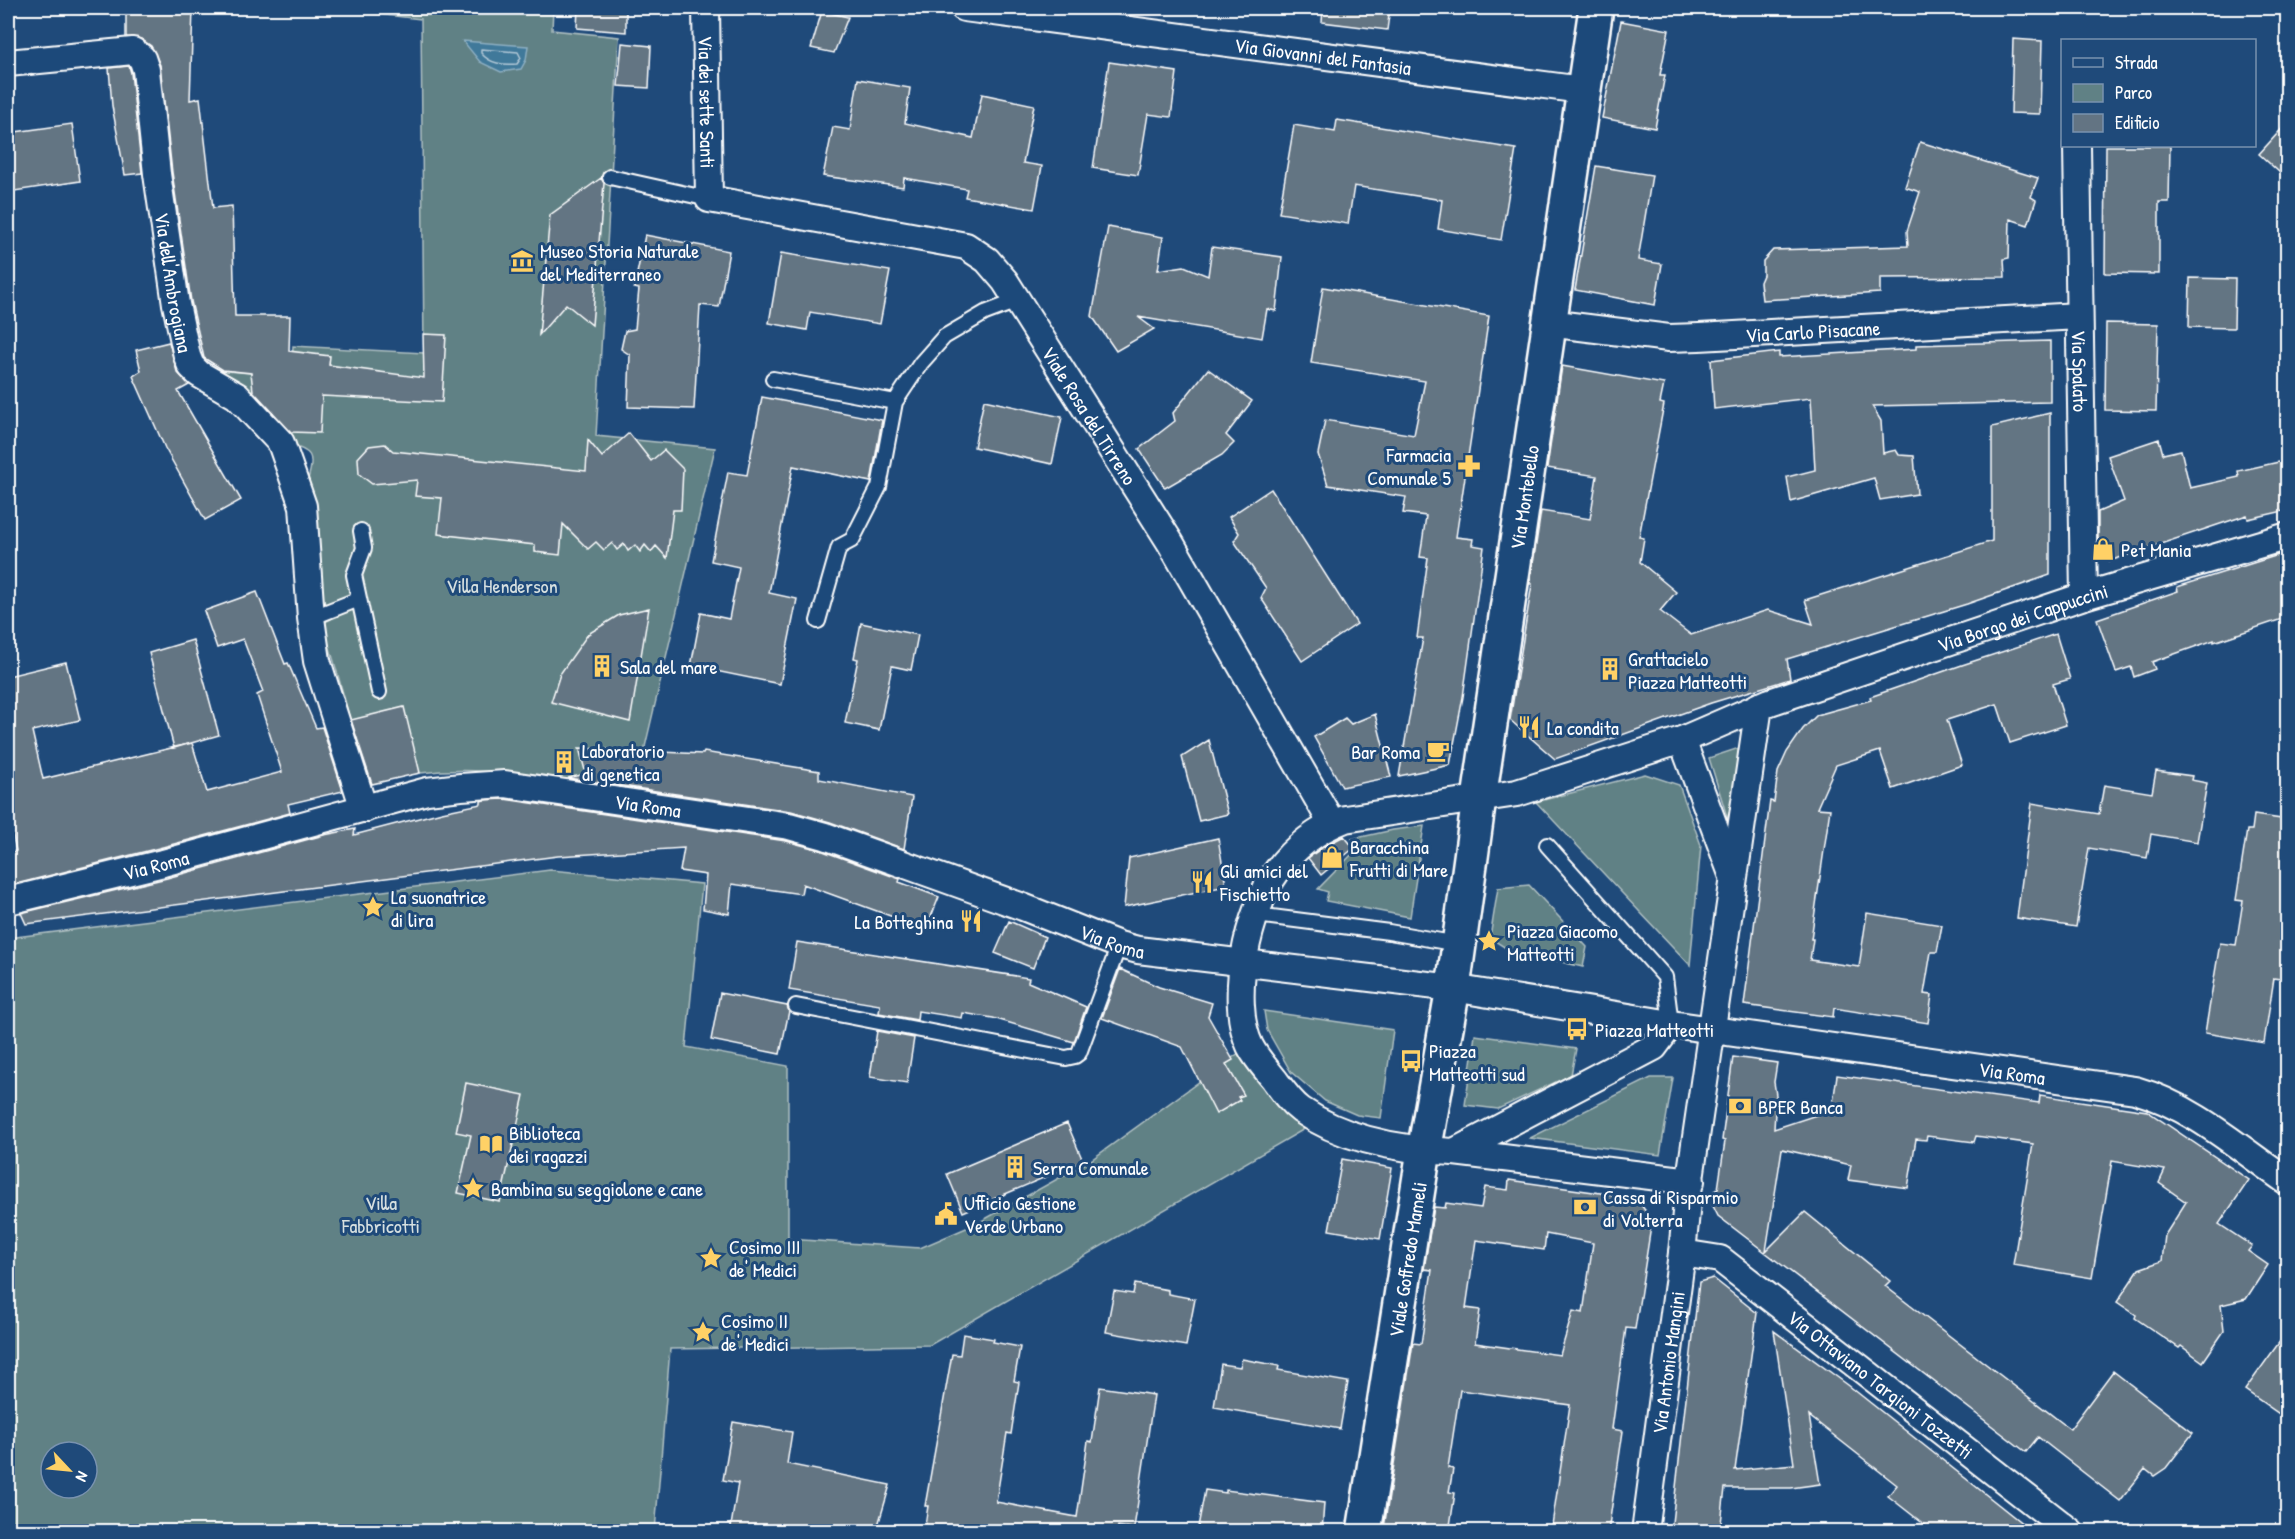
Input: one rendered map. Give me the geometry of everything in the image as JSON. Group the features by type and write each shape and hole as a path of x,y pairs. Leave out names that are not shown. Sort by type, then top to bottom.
{"street":[{"name":"Via dei sette Santi","path":"706,8 709,199"},
{"name":"Via Giovanni del Fantasia","path":"964,8 1063,14 1582,90"},
{"name":"Via Montebello","path":"1453,988 1582,90 1596,8"},
{"name":"Via dell'Ambrogiana","path":"8,63 133,51 142,58 146,69 157,174 174,292 187,356 199,374 237,396 280,443 303,506 311,618 317,661 364,809"},
{"name":"Via Spalato","path":"2077,147 2084,596"},
{"name":"Viale Rosa del Tirreno","path":"709,199 966,246 987,260 1005,281 1170,543 1326,813 1329,825"},
{"name":"Via Carlo Pisacane","path":"1548,324 1669,338 1699,338 2079,316"},
{"name":"Via Borgo dei Cappuccini","path":"1759,706 2084,596 2288,536"},
{"path":"1759,706 1690,1187 1372,1140 1344,1131 1300,1109 1286,1096 1250,1045 1241,1003 1242,963 1256,915 1276,872 1300,846 1329,825 1345,819 1517,793 1682,740 1759,706"},
{"path":"1682,740 1734,877"},
{"name":"Via Roma","path":"8,901 427,791 505,784 789,826 825,836 1023,907 1119,945 1138,950 1242,963"},
{"path":"1242,963 1453,988 1713,1030"},
{"name":"Viale Goffredo Mameli","path":"1364,1532 1439,1151 1453,988"},
{"path":"1439,1151 1654,1047 1671,1024"},
{"name":"Via Roma","path":"1713,1030 2135,1090 2170,1102 2190,1113 2288,1182"},
{"name":"Via Antonio Mangini","path":"1645,1532 1690,1187"},
{"name":"Via Ottaviano Targioni Tozzetti","path":"1682,1253 1720,1259 2044,1524 2071,1532"}],"lane":[{"path":"610,177 709,199"},
{"path":"818,621 839,547 852,540 879,487 895,402 921,363 944,337 985,313 1017,301"},
{"path":"773,379 895,402"},
{"path":"361,531 364,548 354,574 379,692"},
{"path":"311,618 359,599"},
{"path":"1547,845 1665,977 1671,1024"},
{"path":"1256,915 1389,932 1458,944"},
{"path":"796,1006 1066,1059 1079,1053 1119,945"}],"green space":[{"name":"Villa Henderson","path":"370,8 553,8 552,30 619,37 596,436 715,448 634,794 528,775 474,771 420,773 366,785 325,632 325,622 331,619 328,604 315,600 300,483 308,479 311,465 310,455 302,449 288,445 202,369 251,373 292,373 293,346 424,353 421,19 369,13"},
{"path":"1742,747 1733,836 1709,758"},
{"path":"1645,774 1679,785 1701,845 1690,965 1536,802"},
{"path":"1424,826 1410,917 1326,901 1328,892 1318,889 1357,849 1352,839"},
{"name":"Villa Fabbricotti","path":"550,870 702,884 686,1047 788,1066 788,1239 920,1248 978,1223 1088,1162 1250,1045 1320,1120 930,1345 670,1349 655,1531 8,1531 8,938"},
{"path":"1529,885 1587,947 1583,967 1509,950 1490,938 1498,888"},
{"path":"1264,1011 1393,1030 1381,1118 1357,1115 1325,1101 1291,1072 1267,1030"},
{"path":"1475,1035 1576,1049 1571,1075 1498,1109 1465,1105"},
{"path":"1651,1078 1673,1078 1660,1155 1530,1138"}],"water":[{"path":"463,41 528,46 526,60 521,69 501,72 480,62"}],"building":[{"path":"126,8 193,8 190,100 200,98 213,208 232,206 235,316 290,316 289,351 330,356 329,365 424,378 423,334 446,335 442,402 322,396 320,433 291,432 253,391 251,373 223,370 204,358 191,301 172,172 160,65 151,46 141,39 126,37"},
{"path":"578,8 626,8 626,32 577,28"},
{"path":"1323,8 1390,8 1387,30 1322,22"},
{"path":"822,11 848,17 834,53 811,48"},
{"path":"1621,21 1669,30 1660,75 1665,75 1655,128 1602,118"},
{"path":"2013,39 2042,41 2040,114 2011,113"},
{"path":"622,43 651,46 649,88 618,86"},
{"path":"1109,62 1177,72 1171,117 1148,114 1138,175 1093,168"},
{"path":"129,66 142,173 125,175 112,106 109,68"},
{"path":"858,79 910,88 905,123 973,138 982,94 1034,105 1023,163 1042,166 1034,209 965,197 967,189 904,178 903,187 823,176 833,127 850,130"},
{"path":"1337,120 1516,149 1501,240 1438,229 1442,200 1354,186 1348,224 1279,213 1294,125 1335,132"},
{"path":"2288,122 2288,180 2259,154"},
{"path":"72,124 80,181 8,192 8,133"},
{"path":"1920,142 2038,178 2031,197 2036,200 2028,225 2010,219 2009,258 2004,259 2005,277 1880,278 1880,293 1762,300 1760,282 1763,275 1763,261 1773,250 1908,246 1907,231 1920,192 1905,187"},
{"path":"2106,147 2170,147 2169,202 2159,202 2159,274 2105,273"},
{"path":"1596,166 1652,175 1638,260 1662,264 1655,305 1575,290"},
{"path":"601,178 604,183 592,325 566,304 539,335 550,215"},
{"path":"1108,227 1163,237 1158,270 1184,266 1208,276 1212,247 1282,257 1276,311 1267,309 1262,338 1138,317 1154,329 1116,351 1092,316"},
{"path":"645,235 729,251 719,307 700,305 694,409 628,407 630,355 621,349 625,331 635,329 639,289 634,288"},
{"path":"781,253 890,271 880,324 810,312 807,330 769,323"},
{"path":"2190,278 2235,279 2234,328 2189,327"},
{"path":"1323,287 1489,316 1456,537 1473,539 1472,545 1484,547 1463,697 1450,765 1399,776 1423,638 1417,638 1428,558 1420,557 1426,516 1403,513 1406,497 1328,485 1318,454 1325,420 1414,435 1425,381 1311,363"},
{"path":"2106,323 2158,324 2156,411 2105,410"},
{"path":"2050,341 2050,402 1872,406 1881,421 1883,453 1896,450 1899,455 1914,456 1917,494 1880,500 1874,478 1791,502 1787,477 1815,470 1811,398 1714,409 1711,360 1779,352 1779,357 1916,349 1916,345"},
{"path":"169,342 177,372 189,385 178,391 241,500 205,520 165,448 133,376 141,371 136,350"},
{"path":"1562,366 1664,384 1660,403 1664,404 1639,537 1644,538 1640,562 1676,592 1660,611 1691,635 1768,610 1813,624 1805,600 1992,541 1992,427 2050,413 2050,575 1967,604 1787,659 1790,679 1711,703 1555,759 1510,720 1532,584 1530,584 1541,511 1590,519 1597,476 1547,468"},
{"path":"1208,369 1252,401 1226,435 1234,443 1222,455 1165,488 1139,449 1175,421 1173,413"},
{"path":"762,397 882,420 871,482 793,466 769,593 797,599 780,684 691,666 701,613 729,619 739,567 711,561 728,472 747,475"},
{"path":"984,400 1062,417 1052,464 974,447"},
{"path":"629,433 651,461 664,450 683,469 681,510 673,510 667,558 656,546 651,552 645,545 640,552 635,545 628,551 624,544 617,550 612,543 604,550 596,542 588,549 563,524 560,555 535,552 535,545 438,534 442,498 415,496 417,480 372,484 359,474 358,458 369,446 385,444 393,451 586,471 588,440 602,457"},
{"path":"2159,439 2163,454 2181,450 2190,488 2239,477 2238,471 2288,460 2288,510 2248,519 2247,515 2110,561 2098,554 2098,512 2124,501 2108,456"},
{"path":"1271,489 1357,624 1302,661 1261,598 1266,588 1234,541 1239,533 1229,517"},
{"path":"2288,552 2288,617 2152,662 2155,669 2134,677 2131,667 2116,672 2097,619 2178,591 2177,587"},
{"path":"257,592 285,664 288,663 316,728 322,727 343,791 288,804 290,813 8,886 8,853 16,851 8,811 8,676 66,662 80,720 32,731 43,779 192,743 207,792 282,772 257,695 263,692 243,639 217,648 204,611"},
{"name":"Sala del mare","path":"649,608 630,722 551,702 560,674 588,634 619,615"},
{"path":"861,623 918,635 911,670 892,666 879,730 845,723 858,659 854,658"},
{"path":"2056,634 2070,679 2053,684 2066,725 2010,743 1997,704 1947,720 1962,765 1893,789 1880,751 1836,765 1817,808 1830,809 1810,960 1859,967 1867,913 1942,925 1937,952 1931,952 1924,994 1932,995 1928,1023 1834,1008 1833,1017 1744,1005 1770,801 1774,802 1778,772 1787,752 1803,729 1817,715 1871,700 1870,697"},
{"path":"193,640 219,735 174,748 149,653"},
{"path":"404,707 420,773 372,784 351,720"},
{"path":"1375,714 1391,777 1342,787 1314,737 1345,718 1351,724"},
{"path":"1209,740 1228,814 1199,821 1182,757"},
{"path":"579,748 703,754 704,752 819,771 819,779 912,797 904,849 830,822 791,811 568,778 586,774"},
{"path":"2156,771 2192,776 2191,780 2207,783 2197,842 2151,834 2147,858 2089,848 2076,927 2017,918 2032,803 2099,814 2104,785 2152,793"},
{"path":"504,799 786,841 820,850 900,879 899,882 939,897 926,929 803,884 801,894 732,884 729,914 703,909 706,875 680,871 684,848 558,856 26,924 21,913 167,878 324,835 355,829 354,835 481,804 484,800"},
{"path":"2254,815 2288,820 2288,980 2274,978 2264,1043 2205,1033 2220,943 2236,945 2243,901 2236,900 2247,830 2252,830"},
{"path":"1344,836 1354,848 1321,875 1308,858"},
{"path":"1218,838 1226,886 1124,907 1129,858"},
{"path":"1009,921 1045,937 1033,968 995,953"},
{"path":"797,942 1029,978 1028,982 1086,1007 1074,1042 993,1018 963,1013 962,1018 918,1011 917,1020 879,1013 880,1005 789,990"},
{"path":"1120,969 1159,987 1212,1003 1208,1016 1233,1060 1226,1064 1244,1095 1238,1097 1240,1100 1216,1114 1182,1047 1102,1018"},
{"path":"720,993 787,1006 789,1011 780,1054 711,1040"},
{"path":"877,1031 914,1038 907,1083 870,1077"},
{"path":"1733,1057 1777,1063 1774,1082 1776,1095 1774,1129 1832,1110 1837,1075 2039,1103 2040,1095 2147,1111 2249,1180 2219,1224 2252,1246 2248,1251 2268,1265 2246,1299 2221,1305 2224,1331 2203,1362 2135,1318 2136,1315 2117,1302 2139,1269 2162,1261 2165,1235 2186,1202 2159,1183 2165,1170 2112,1161 2092,1278 2013,1265 2033,1144 1976,1136 1974,1142 1927,1136 1926,1140 1916,1139 1908,1188 1848,1180 1851,1165 1782,1149 1766,1251 1805,1212 1890,1281 1885,1286 2070,1429 2113,1371 2193,1433 2166,1468 2154,1476 2145,1469 2120,1501 2038,1437 2026,1452 1718,1216 1712,1204 1714,1191 1718,1189 1725,1141 1722,1140"},
{"path":"466,1083 524,1095 500,1202 458,1193 471,1135 456,1132"},
{"name":"Serra Comunale","path":"1067,1123 1083,1161 963,1212 947,1174"},
{"path":"1342,1159 1392,1168 1380,1239 1329,1230"},
{"path":"1509,1180 1636,1198 1652,1220 1635,1329 1626,1328 1612,1429 1623,1431 1608,1532 1551,1532 1570,1405 1460,1390 1448,1468 1453,1469 1449,1492 1455,1493 1449,1532 1386,1532 1384,1528 1413,1343 1421,1344 1432,1270 1424,1269 1434,1207 1445,1208 1446,1203 1481,1208 1485,1187 1508,1190","holes":["1546,1234 1593,1243 1583,1313 1573,1311 1560,1355 1475,1343 1480,1310 1466,1308 1476,1240 1544,1250"]},
{"path":"1713,1278 1757,1313 1735,1470 1794,1464 1774,1331 1848,1385 2033,1532 1934,1532 1888,1496 1897,1485 1809,1416 1820,1484 1791,1488 1725,1488 1720,1532 1671,1532 1699,1282"},
{"path":"1135,1284 1168,1290 1168,1294 1195,1299 1186,1346 1106,1332 1114,1291 1133,1294"},
{"path":"2288,1330 2288,1420 2245,1390"},
{"path":"963,1334 994,1339 993,1342 1020,1347 1014,1381 1019,1382 1011,1434 1007,1433 996,1502 1077,1517 1088,1441 1092,1442 1100,1387 1154,1395 1134,1528 1118,1526 1117,1532 924,1532 928,1506 925,1506 952,1354 960,1355"},
{"path":"1242,1359 1279,1366 1278,1370 1348,1382 1340,1429 1214,1407 1221,1364 1240,1367"},
{"path":"733,1422 792,1432 787,1464 890,1485 876,1532 730,1532 738,1483 723,1480"},
{"path":"1205,1490 1226,1493 1226,1490 1324,1503 1322,1532 1197,1532"}],"place":[{"name":"Museo Storia Naturale del Mediterraneo","path":"522,261"},
{"name":"Farmacia Comunale 5","path":"1469,466"},
{"name":"Pet Mania","path":"2103,549"},
{"name":"Sala del mare","path":"602,666"},
{"name":"Grattacielo Piazza Matteotti","path":"1610,669"},
{"name":"La condita","path":"1529,727"},
{"name":"Bar Roma","path":"1438,751"},
{"name":"Laboratorio di genetica","path":"564,762"},
{"name":"Baracchina Frutti di Mare","path":"1332,857"},
{"name":"Gli amici del Fischietto","path":"1202,882"},
{"name":"La suonatrice di lira","path":"373,907"},
{"name":"La Botteghina","path":"971,921"},
{"name":"Piazza Giacomo Matteotti","path":"1489,941"},
{"name":"Piazza Matteotti","path":"1577,1029"},
{"name":"Piazza Matteotti sud","path":"1411,1061"},
{"name":"BPER Banca","path":"1740,1106"},
{"name":"Biblioteca dei ragazzi","path":"491,1144"},
{"name":"Serra Comunale","path":"1015,1167"},
{"name":"Bambina su seggiolone e cane","path":"473,1188"},
{"name":"Cassa di Risparmio di Volterra","path":"1585,1207"},
{"name":"Ufficio Gestione Verde Urbano","path":"946,1214"},
{"name":"Cosimo III de' Medici","path":"711,1258"},
{"name":"Cosimo II de' Medici","path":"703,1332"}]}
